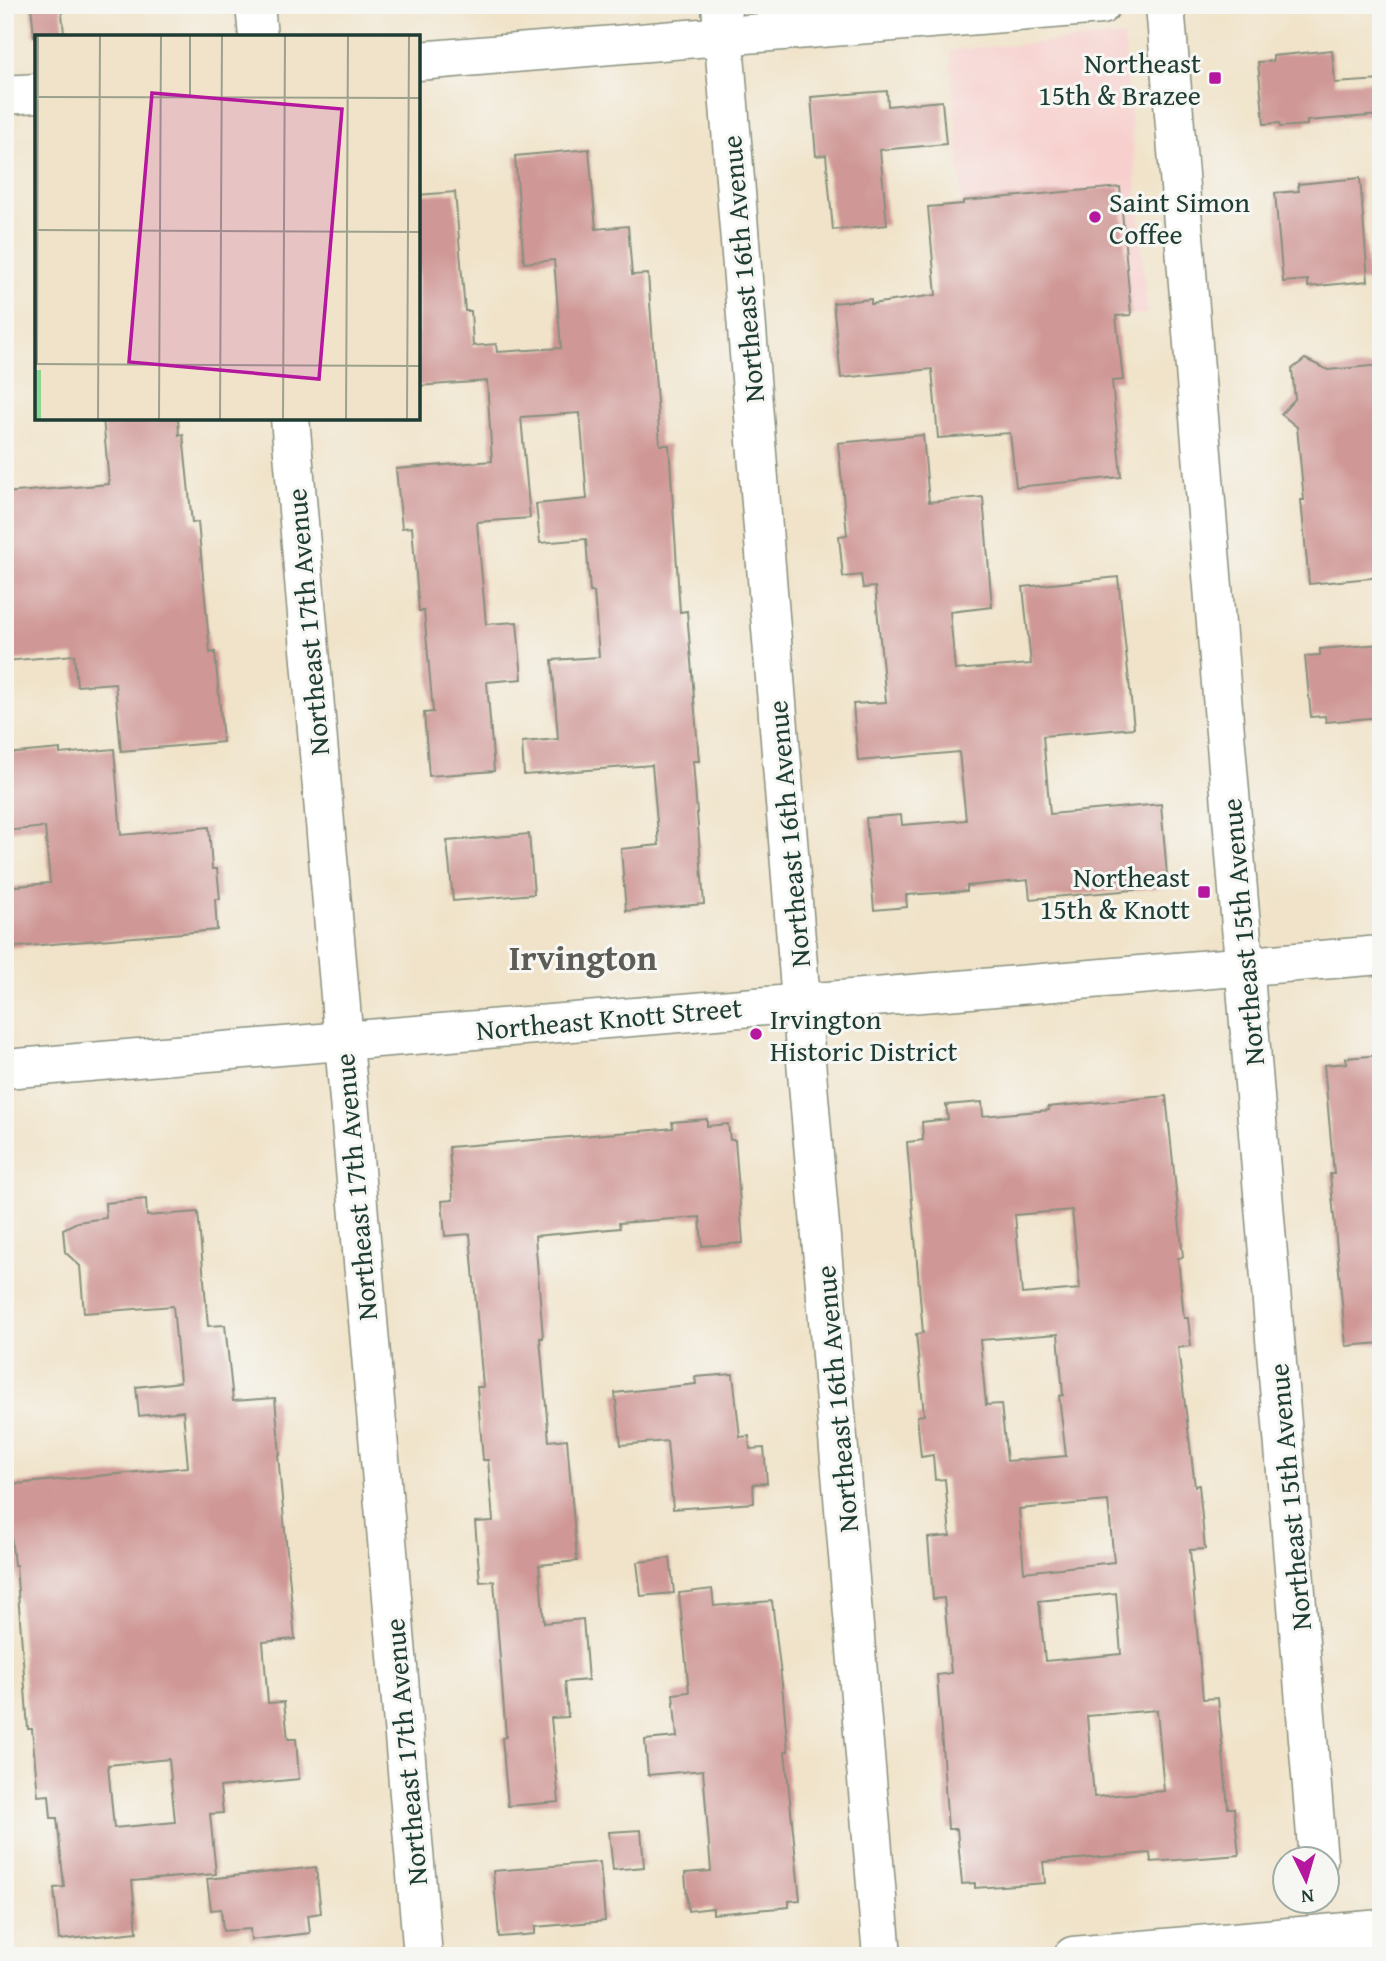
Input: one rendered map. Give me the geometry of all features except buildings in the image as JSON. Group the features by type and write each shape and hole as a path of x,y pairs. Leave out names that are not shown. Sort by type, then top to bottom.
{"street":[{"path":"255,5 258,35"},
{"path":"420,61 722,21 1101,5"},
{"name":"Northeast 15th Avenue","path":"1165,5 1317,1846"},
{"name":"Northeast 16th Avenue","path":"722,21 801,1002 882,1956"},
{"path":"5,96 35,93"},
{"name":"Northeast 17th Avenue","path":"290,420 423,1956"},
{"name":"Northeast Knott Street","path":"5,1069 1381,955"},
{"path":"1096,1955 1324,1930 1381,1929"}],"shaded area":[{"path":"1124,36 1147,314 972,328 950,50"}],"place":[{"name":"Northeast 15th & Brazee","path":"1215,78"},
{"name":"Saint Simon Coffee","path":"1095,217"},
{"name":"Northeast 15th & Knott","path":"1204,892"},
{"name":"Irvington Historic District","path":"756,1034"}],"district":[{"name":"Irvington","path":"583,957"}]}
